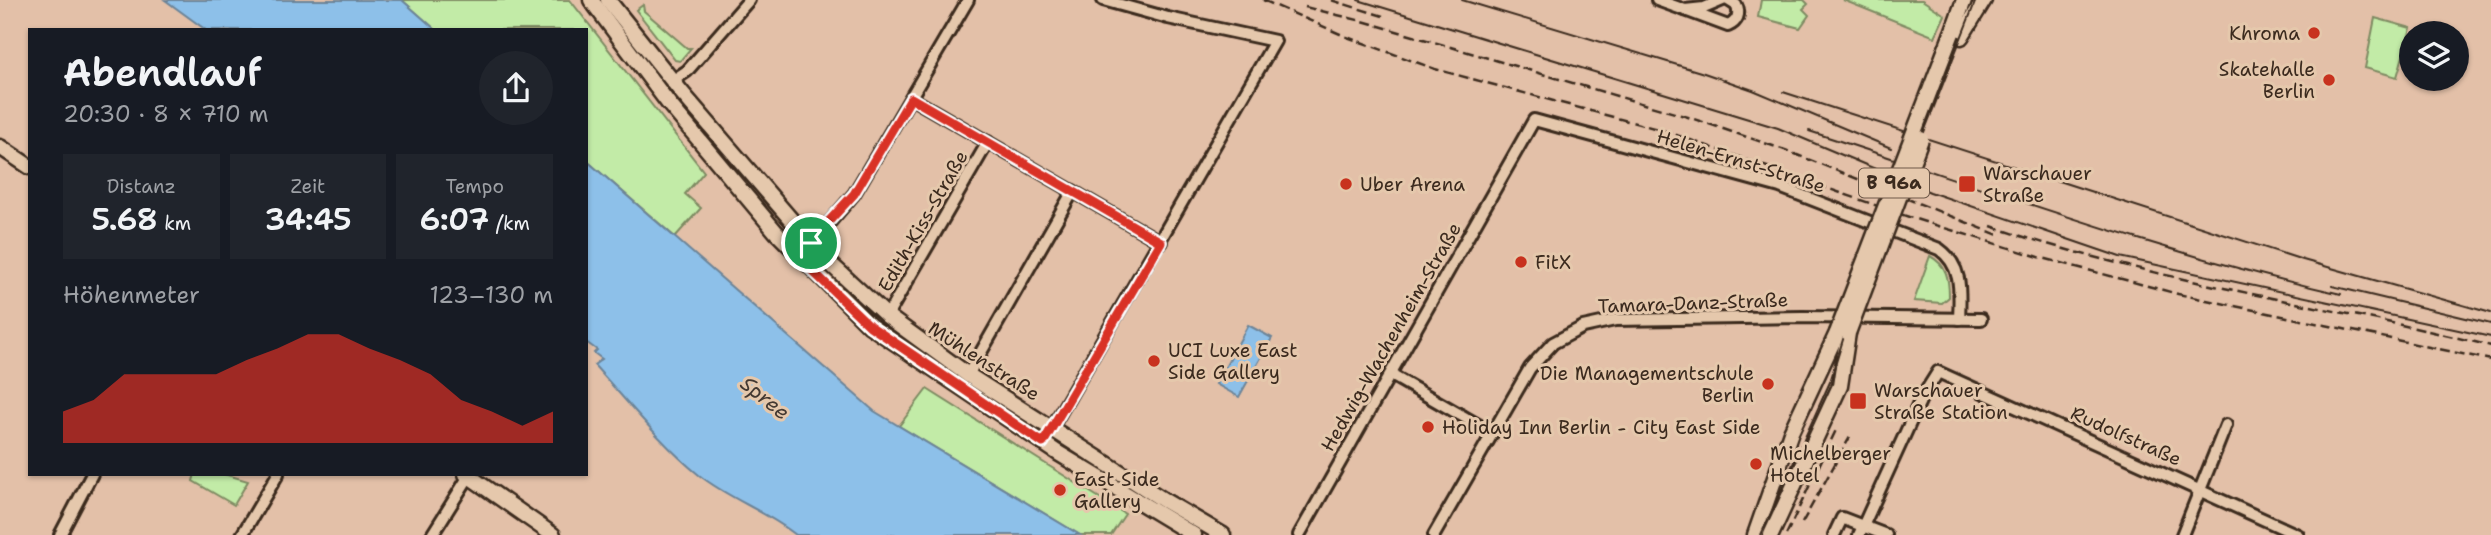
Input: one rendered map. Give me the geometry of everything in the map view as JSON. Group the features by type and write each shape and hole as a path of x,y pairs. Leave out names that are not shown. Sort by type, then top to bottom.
{"main road":[{"name":"Mühlenstraße","path":"591,0 659,91 797,256 879,332 1043,443 1194,535"},
{"name":"Mühlenstraße","path":"608,0 672,81 828,263 887,316 968,375 1223,535"},
{"path":"1960,1 1981,4"},
{"name":"B 96a","path":"1755,535 1791,432 1842,333 1956,35 1960,1"},
{"name":"B 96a","path":"1956,35 1981,4"},
{"path":"659,91 672,81"},
{"path":"0,146 28,166"},
{"path":"797,256 811,243"},
{"name":"B 96a","path":"1771,535 1840,386 1842,333"},
{"path":"469,476 553,535"}],"street":[{"path":"672,81 687,71 749,0"},
{"path":"811,243 854,194 968,0"},
{"path":"1043,443 1275,41 1158,16 1104,0"},
{"path":"1657,0 1728,26 1735,22 1738,14 1736,5 1725,0 1704,8 1685,10"},
{"path":"911,98 1161,242"},
{"name":"Helen-Ernst-Straße","path":"1534,120 1780,187 1939,249 1948,256 1958,273 1959,319"},
{"name":"Hedwig-Wachenheim-Straße","path":"1299,535 1534,120"},
{"name":"Edith-Kiss-Straße","path":"887,316 988,142"},
{"path":"968,375 1073,191"},
{"name":"Tamara-Danz-Straße","path":"1434,535 1537,359 1561,338 1591,324 1615,320 1802,317 1981,319"},
{"name":"Rudolfstraße","path":"1861,530 1921,399 1938,373 2201,489 2298,535"},
{"path":"1391,375 1492,433"},
{"path":"2182,535 2226,425"},
{"path":"60,535 91,476"},
{"path":"242,535 277,476"},
{"path":"432,535 467,476"},
{"path":"1834,535 1842,518 1861,530 1886,535"}],"green space":[{"path":"402,0 570,0 704,172 685,194 701,208 675,237 588,162 588,28 434,28"},
{"path":"1761,0 1804,0 1808,4 1803,9 1809,15 1800,28 1758,17"},
{"path":"1843,0 1922,0 1945,15 1935,37"},
{"path":"643,5 644,11 687,48 691,48 680,61 675,60 636,10"},
{"path":"2375,18 2399,25 2397,77 2365,68"},
{"path":"1930,256 1940,264 1947,278 1949,297 1942,303 1914,301"},
{"path":"927,389 1125,514 1111,535 1080,535 899,426"},
{"path":"194,476 231,476 248,481 234,505 193,481"}],"water":[{"path":"165,0 402,0 434,28 203,28"},
{"name":"Spree","path":"588,162 874,411 1080,535 796,535 723,491 685,463 594,365 602,359 594,353 597,350 588,343"},
{"path":"1248,325 1272,338 1239,397 1216,384"}],"tram line":[{"path":"1358,0 1778,128 1930,192 2120,257 2491,337"},
{"path":"1462,0 1704,73 1753,90 1891,148"},
{"path":"1761,535 1830,382 1845,333 1976,0"},
{"path":"1783,92 2303,260 2491,313"},
{"path":"1809,131 2140,239 2273,278 2341,294"},
{"path":"2332,286 2491,324"}],"railway":[{"path":"1263,0 1347,37 1435,69 1665,131 1909,217 2039,257 2178,294 2491,360"},
{"path":"1331,0 1383,16"},
{"path":"1305,7 1366,22 1688,117 1785,150 1998,235"},
{"path":"1991,226 2052,246 2177,278 2491,346"},
{"path":"1786,535 1836,430"},
{"path":"1802,523 1850,437"}],"place":[{"name":"Khroma","path":"2314,33"},
{"name":"Skatehalle Berlin","path":"2329,80"},
{"name":"Uber Arena","path":"1346,184"},
{"name":"Warschauer Straße","path":"1967,184"},
{"name":"FitX","path":"1521,262"},
{"name":"UCI Luxe East Side Gallery","path":"1154,361"},
{"name":"Die Managementschule Berlin","path":"1768,384"},
{"name":"Warschauer Straße Station","path":"1858,401"},
{"name":"Holiday Inn Berlin - City East Side","path":"1428,427"},
{"name":"Michelberger Hotel","path":"1756,464"},
{"name":"East Side Gallery","path":"1060,490"}],"route":[{"path":"911,98 1161,242 1043,443 943,378 870,326 797,256 811,243 854,194 911,98"}]}
